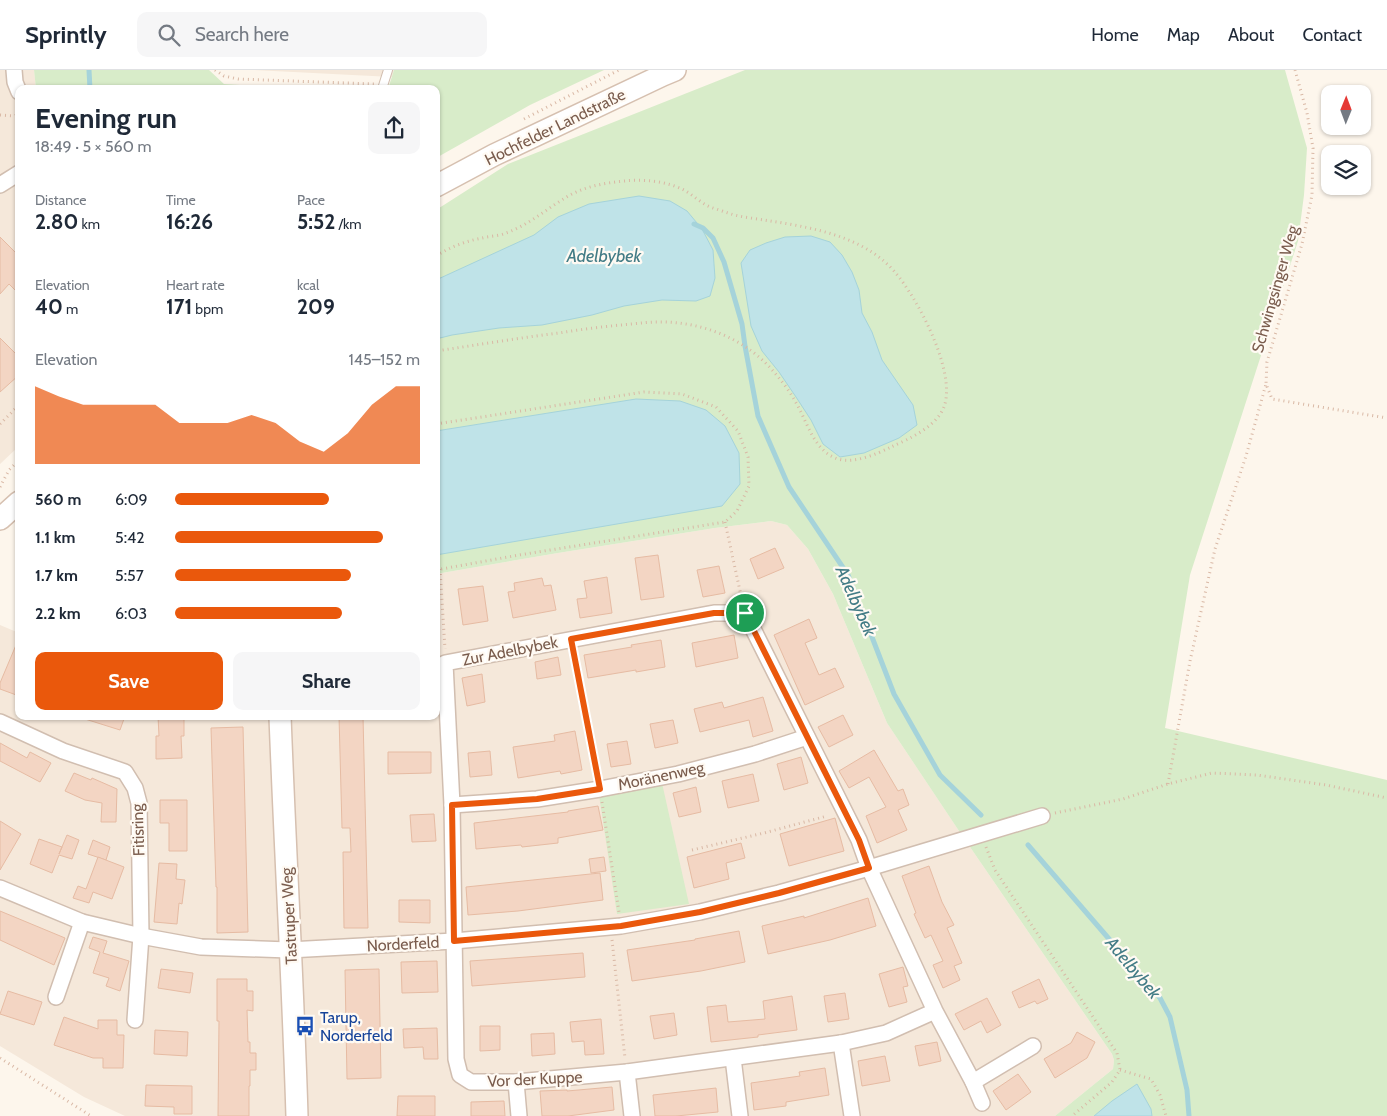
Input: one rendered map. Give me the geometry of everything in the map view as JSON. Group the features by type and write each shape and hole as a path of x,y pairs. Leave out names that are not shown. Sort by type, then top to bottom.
{"street":[{"path":"14,70 16,85"},
{"name":"Hochfelder Landstraße","path":"440,184 494,156 676,70"},
{"path":"0,185 15,176"},
{"path":"0,519 15,506"},
{"name":"Zur Adelbybek","path":"454,941 452,805 446,663 714,613 745,613"},
{"path":"745,613 859,840 869,868 935,1011 973,1082 982,1104"},
{"name":"Tastruper Weg","path":"280,720 297,1116"},
{"name":"Fitisring","path":"0,722 63,751 125,772 135,788 139,803 141,936 135,1020"},
{"name":"Moränenweg","path":"452,805 537,799 600,789 678,774 755,754 807,737"},
{"name":"Norderfeld","path":"290,950 454,941 616,927 700,912 779,893 1042,816"},
{"path":"0,888 82,922 141,936 201,947 290,950"},
{"path":"56,997 82,922"},
{"name":"Vor der Kuppe","path":"454,941 456,1059 460,1075 471,1082 516,1082 627,1072 841,1044 886,1033 935,1011"},
{"path":"841,1044 852,1116"},
{"path":"973,1082 1033,1046"},
{"path":"733,1058 740,1116"},
{"path":"627,1072 632,1116"},
{"path":"516,1082 519,1116"}],"lane":[{"path":"384,85 388,70"}],"path":[{"path":"215,70 224,76 238,79 347,85"},
{"name":"Schwingsinger Weg","path":"1168,784 1190,661 1215,549 1246,456 1266,384 1267,362 1302,244 1312,195 1313,148 1307,113 1296,70"},
{"path":"0,116 15,116"},
{"path":"440,254 456,246 482,238 505,234 572,194 595,186 626,181 656,181 681,188 708,206 732,214 822,230 858,245 875,255 892,268 908,288 931,330 940,356 946,392 944,408 918,435 866,458 838,460 816,442 795,400 765,361 736,341 712,330 686,324 658,322 600,327 440,351"},
{"path":"1266,384 1272,399 1387,418"},
{"path":"440,423 644,392 682,394 716,407 738,431 748,457 749,486 737,511 725,522 519,554 440,570"},
{"path":"0,424 15,409"},
{"path":"0,487 9,470 15,464"},
{"path":"725,522 745,613"},
{"path":"440,593 446,663"},
{"path":"571,639 600,789 616,927 627,1072"},
{"path":"1042,816 1123,799 1168,784 1212,774 1257,775 1387,798"},
{"path":"692,850 826,816"},
{"path":"982,835 995,870 1117,1053 1120,1070 1112,1082 1072,1116"},
{"path":"0,1058 91,1116"},
{"path":"1120,1070 1151,1079 1160,1095 1166,1116"}],"shaded area":[{"path":"0,70 34,70 36,85 15,85 15,450 0,464"},
{"path":"254,70 394,70 392,77"},
{"path":"771,521 787,525 808,549 833,594 887,723 1112,1054 1114,1060 1113,1069 1055,1116 125,1116 84,1097 0,1046 0,625 15,631 15,720 440,720 440,573 715,528"}],"green space":[{"path":"34,70 209,70 224,84 240,85 36,85"},
{"path":"394,70 604,70 530,105 440,156 440,85 389,85"},
{"path":"745,70 1285,70 1307,148 1304,195 1298,241 1190,575 1165,728 1387,780 1387,1116 1055,1116 1113,1069 1114,1060 1112,1054 887,723 833,594 808,549 787,525 771,521 715,528 440,573 440,207 508,164"},
{"path":"662,783 689,904 617,914 599,795"}],"water":[{"name":"Adelbybek","path":"639,196 670,201 687,211 702,229 713,250 715,278 710,296 696,301 662,300 624,306 592,315 542,325 499,328 440,338 440,278 534,235 558,217 589,204"},
{"path":"811,236 830,242 842,255 852,272 859,290 862,313 872,332 882,360 913,405 917,425 899,438 864,453 840,457 823,444 811,420 796,397 762,351 751,326 741,263 750,250 766,243 785,237"},
{"path":"636,399 680,401 706,410 725,426 739,453 740,484 722,506 440,554 440,430"},
{"path":"1137,1084 1151,1109 1152,1116 1094,1116 1112,1101"}],"building":[{"path":"0,237 15,252 15,290 9,284 0,294"},
{"path":"0,338 15,353 15,379 0,392"},
{"path":"775,548 784,568 758,579 750,559"},
{"path":"658,555 664,597 641,600 635,558"},
{"path":"719,566 725,593 703,597 697,570"},
{"path":"607,577 612,613 580,618 577,599 587,598 584,581"},
{"path":"542,578 544,586 551,585 556,610 513,618 508,592 515,591 514,583"},
{"path":"483,586 488,621 463,625 458,589"},
{"path":"809,619 817,638 805,643 819,675 835,668 844,687 805,705 774,635"},
{"path":"734,635 738,658 696,667 692,643"},
{"path":"661,640 665,667 588,678 584,655"},
{"path":"15,647 15,695 0,689 0,683"},
{"path":"558,657 561,675 537,679 535,662"},
{"path":"482,674 485,702 467,706 462,678"},
{"path":"763,697 773,731 753,737 749,720 700,732 694,709 722,702 724,708"},
{"path":"843,715 853,735 829,747 818,727"},
{"path":"88,720 124,720 120,730"},
{"path":"158,720 184,720 184,736 181,736 182,758 156,759 156,736 159,736"},
{"path":"339,720 363,720 368,928 344,928 343,852 351,852 350,828 342,828"},
{"path":"673,720 678,743 655,748 650,724"},
{"path":"243,727 248,932 217,933 211,728"},
{"path":"575,731 582,770 561,774 560,771 518,778 513,747 555,741 554,735"},
{"path":"627,741 631,764 611,767 607,744"},
{"path":"0,743 27,758 30,752 51,763 40,782 0,761"},
{"path":"874,750 898,791 903,789 909,805 898,810 907,830 877,843 866,816 886,807 869,777 849,788 839,771"},
{"path":"490,751 492,775 470,777 468,753"},
{"path":"388,752 431,752 431,773 388,774"},
{"path":"801,757 808,783 784,790 777,764"},
{"path":"74,773 91,780 92,778 117,789 116,822 101,822 102,803 85,800 65,791"},
{"path":"753,774 759,801 728,808 722,781"},
{"path":"696,787 701,812 679,817 673,793"},
{"path":"160,800 187,800 187,851 169,851 169,823 160,823"},
{"path":"598,806 603,830 558,838 558,843 476,849 474,823 568,812"},
{"path":"434,814 436,841 412,842 410,815"},
{"path":"835,818 844,851 789,866 780,834"},
{"path":"0,821 21,834 0,870"},
{"path":"67,835 79,840 72,859 59,855 52,873 30,864 39,839 62,847"},
{"path":"93,840 110,847 106,860 88,854"},
{"path":"741,843 745,858 726,863 729,879 694,888 687,857"},
{"path":"98,857 124,867 112,899 93,892 89,903 73,898 78,886 86,889"},
{"path":"604,857 606,871 591,873 589,859"},
{"path":"159,863 177,864 176,879 185,880 182,904 179,903 177,924 154,922"},
{"path":"929,866 942,902 954,925 947,928 962,963 954,966 960,980 943,988 933,965 943,961 931,935 925,938 914,914 916,913 902,876"},
{"path":"600,873 603,900 518,911 468,915 466,887"},
{"path":"868,898 876,926 830,940 768,954 762,926 804,916 804,918"},
{"path":"399,900 430,900 430,923 399,922"},
{"path":"0,911 65,938 54,965 0,940"},
{"path":"739,931 745,962 701,971 632,981 627,950 695,940"},
{"path":"93,937 107,941 103,953 129,961 120,991 106,986 109,978 93,973 100,952 89,948"},
{"path":"583,953 585,977 472,986 470,961"},
{"path":"437,961 438,992 402,993 401,962"},
{"path":"903,967 908,986 903,987 907,1002 889,1007 879,974"},
{"path":"161,969 193,973 190,993 158,988"},
{"path":"379,969 381,1078 347,1079 345,970"},
{"path":"217,979 247,979 247,991 253,991 253,1011 247,1010 248,1042 250,1042 250,1053 256,1053 256,1070 250,1070 249,1116 218,1116 219,1021 217,1021"},
{"path":"1039,979 1048,999 1037,1004 1035,1001 1019,1008 1012,992"},
{"path":"8,991 42,1002 34,1025 0,1014"},
{"path":"845,993 849,1019 828,1022 824,996"},
{"path":"792,996 797,1030 758,1035 758,1037 711,1042 707,1007 726,1005 728,1022 765,1019 763,1001"},
{"path":"987,998 1001,1025 987,1033 981,1021 964,1030 955,1014"},
{"path":"674,1013 677,1035 654,1039 650,1016"},
{"path":"64,1017 98,1029 98,1020 117,1020 117,1035 124,1035 123,1068 103,1068 103,1058 93,1058 54,1045"},
{"path":"601,1019 604,1054 585,1055 584,1041 572,1042 570,1022"},
{"path":"480,1026 500,1026 500,1050 480,1051"},
{"path":"437,1028 438,1059 424,1059 423,1047 404,1048 403,1029"},
{"path":"155,1030 188,1032 187,1056 154,1054"},
{"path":"1077,1032 1095,1042 1087,1058 1055,1078 1044,1059 1071,1043"},
{"path":"554,1033 555,1054 532,1056 531,1034"},
{"path":"937,1042 941,1061 919,1066 915,1046"},
{"path":"885,1056 890,1081 862,1086 858,1061"},
{"path":"825,1068 829,1095 786,1102 786,1106 754,1110 751,1083 800,1076 799,1072"},
{"path":"1018,1074 1031,1092 1006,1110 993,1091"},
{"path":"146,1085 192,1086 192,1114 174,1114 174,1107 145,1106"},
{"path":"612,1087 614,1110 568,1116 542,1116 540,1091"},
{"path":"716,1088 718,1112 655,1116 653,1095"},
{"path":"398,1096 435,1096 435,1116 397,1116"},
{"path":"504,1101 505,1116 471,1116 471,1102"}],"waterway":[{"name":"Adelbybek","path":"89,70 90,85"},
{"name":"Adelbybek","path":"694,224 703,228 713,238 724,262 742,324 758,416 789,487 848,575 894,694 940,775 981,815"},
{"name":"Adelbybek","path":"1028,845 1160,998 1170,1017 1187,1090 1189,1116"}],"place":[{"name":"Tarup, Norderfeld","path":"305,1026"}],"route":[{"path":"714,613 745,613 859,840 869,868 779,893 700,912 621,926 454,941 452,805 537,799 600,789 571,639 714,613"}]}
